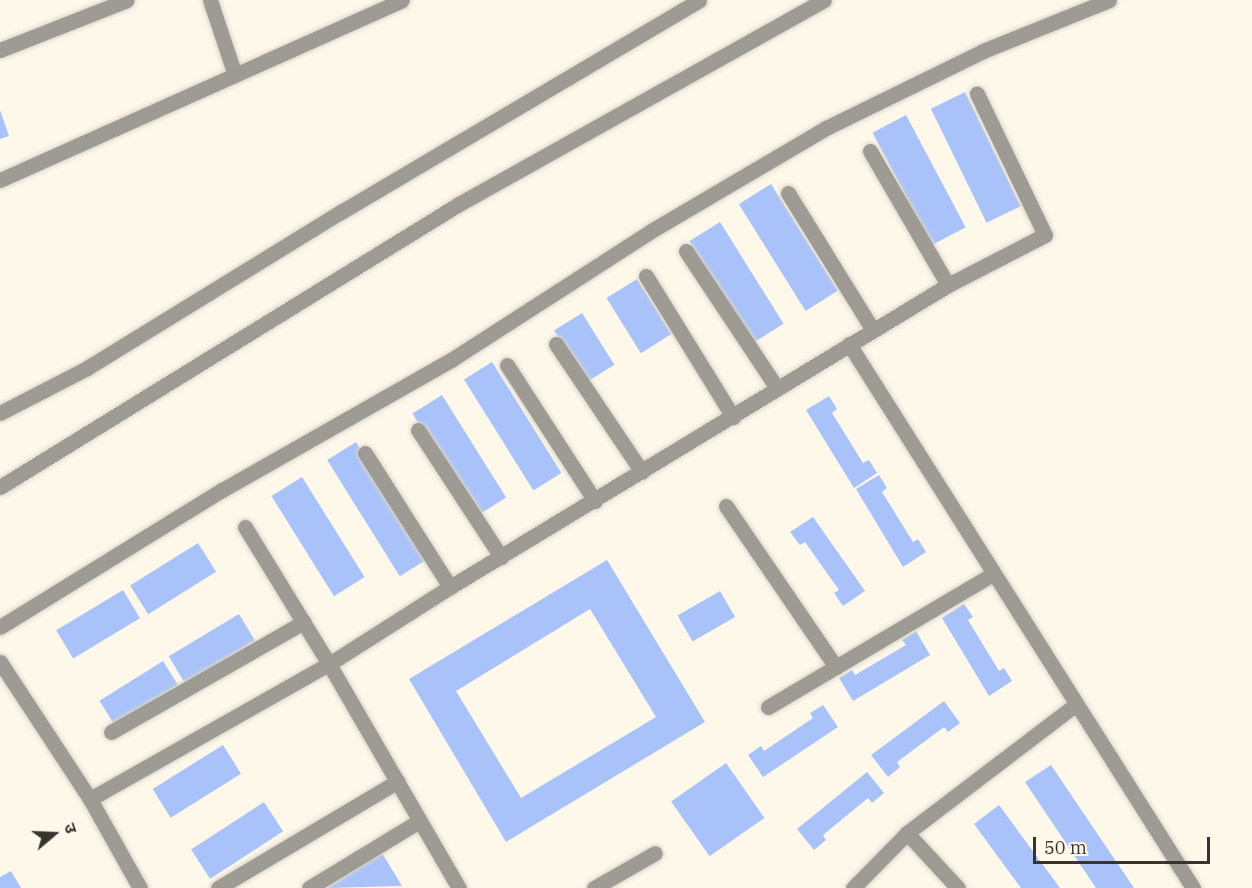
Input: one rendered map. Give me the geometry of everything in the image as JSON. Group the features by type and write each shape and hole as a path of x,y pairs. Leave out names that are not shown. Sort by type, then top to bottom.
{"street":[{"path":"0,50 127,0"},
{"path":"210,0 235,75"},
{"path":"0,180 402,0"},
{"path":"0,413 87,368 341,212 699,0"},
{"path":"0,487 459,204 824,0"},
{"path":"0,627 222,490 451,360 651,231 826,128 983,51 1109,0"},
{"path":"90,799 329,664 450,587 948,285 1045,235 977,94"},
{"path":"870,151 948,285"},
{"path":"788,194 873,330"},
{"path":"686,251 777,388"},
{"path":"646,276 733,417"},
{"path":"556,344 642,472"},
{"path":"849,344 1192,888"},
{"path":"507,365 595,501"},
{"path":"418,430 501,557"},
{"path":"365,453 450,587"},
{"path":"726,506 836,667"},
{"path":"245,527 329,664 459,888"},
{"path":"768,707 993,574"},
{"path":"111,732 304,622"},
{"path":"0,662 90,799 140,888"},
{"path":"853,888 907,833 1075,705"},
{"path":"218,888 398,781"},
{"path":"309,888 419,821"},
{"path":"907,833 958,888"},
{"path":"594,888 655,853"}],"building":[{"path":"965,92 1021,206 987,223 931,109"},
{"path":"0,110 9,136 0,139"},
{"path":"906,115 966,227 932,245 872,133"},
{"path":"771,184 838,291 806,311 739,204"},
{"path":"720,222 784,324 753,343 689,241"},
{"path":"637,279 671,334 641,353 606,298"},
{"path":"582,313 614,365 586,382 554,330"},
{"path":"492,362 561,473 533,491 464,379"},
{"path":"442,395 506,498 476,516 412,414"},
{"path":"829,396 837,409 832,413 863,463 869,460 877,473 854,488 806,410"},
{"path":"356,442 429,558 400,576 327,460"},
{"path":"879,475 887,488 882,492 913,542 918,539 926,552 903,567 856,489"},
{"path":"302,477 365,577 334,596 271,496"},
{"path":"813,517 865,591 843,606 834,593 839,590 805,542 800,545 790,532"},
{"path":"198,543 216,572 148,614 130,585"},
{"path":"607,560 705,722 506,842 409,679","holes":["590,609 656,717 521,798 456,691"]},
{"path":"123,590 140,618 73,658 56,630"},
{"path":"720,591 735,617 693,641 678,616"},
{"path":"964,604 973,617 968,620 999,671 1004,668 1012,681 989,696 942,618"},
{"path":"239,614 255,641 185,683 169,656"},
{"path":"916,631 930,655 853,701 839,678 852,670 855,675 906,645 902,640"},
{"path":"163,661 178,685 114,724 99,701"},
{"path":"944,701 960,723 948,732 944,727 897,762 900,767 888,777 871,755"},
{"path":"823,705 838,727 763,777 748,755 761,746 764,751 813,718 810,713"},
{"path":"223,745 241,774 171,818 153,789"},
{"path":"726,763 764,818 710,856 671,801"},
{"path":"1051,765 1134,888 1096,888 1025,782"},
{"path":"867,772 884,793 872,803 868,798 823,835 826,840 814,850 797,829"},
{"path":"264,802 283,831 210,879 191,849"},
{"path":"999,805 1060,888 1021,888 974,824"},
{"path":"382,853 402,886 327,888"},
{"path":"11,871 21,888 0,888 0,877"}]}
